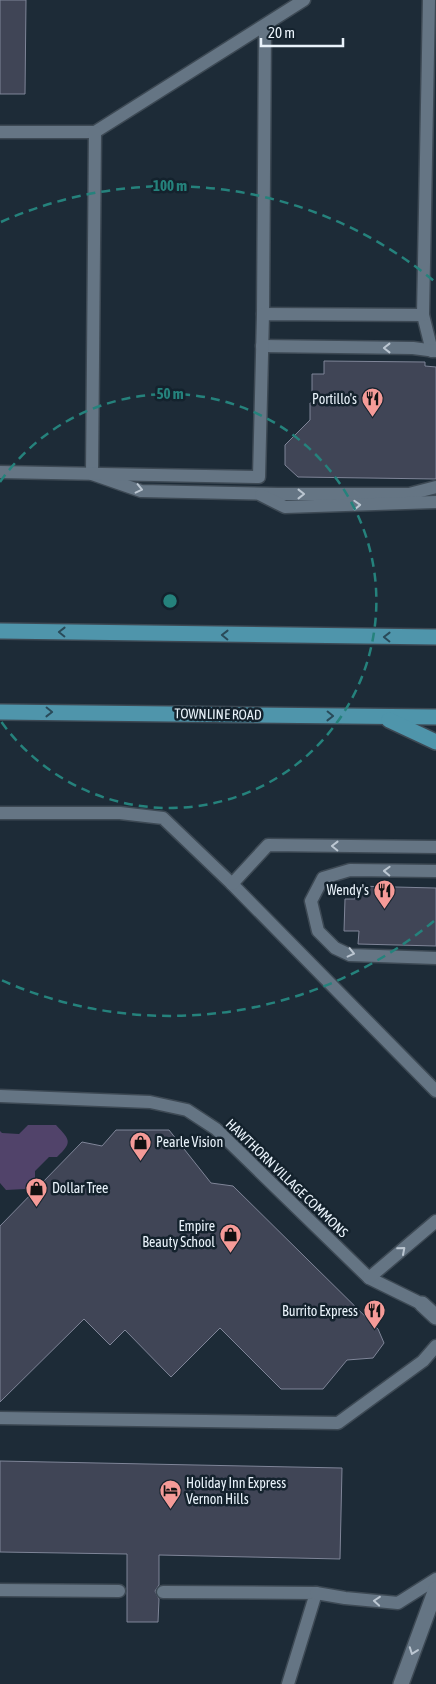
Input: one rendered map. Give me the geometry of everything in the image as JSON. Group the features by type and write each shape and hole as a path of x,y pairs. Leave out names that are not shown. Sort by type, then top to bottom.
{"main road":[{"path":"0,632 436,638"},
{"name":"TOWNLINE ROAD","path":"0,712 436,717"},
{"path":"383,717 436,742"}],"street":[{"path":"429,1303 436,1317"},
{"path":"401,1684 436,1589"}],"lane":[{"path":"0,132 96,132 304,0"},
{"path":"262,346 413,348 434,351 423,315 429,0"},
{"path":"0,472 259,476 263,314 265,26"},
{"path":"92,474 96,132"},
{"path":"263,314 423,315"},
{"path":"92,474 141,491 259,494 409,494 436,487"},
{"path":"259,494 285,507 436,502"},
{"path":"0,813 120,813 163,818 232,884 436,1090"},
{"path":"232,884 268,846 436,847"},
{"path":"436,871 350,870 323,878 311,901 318,931 335,948 350,955 436,958"},
{"name":"HAWTHORN VILLAGE COMMONS","path":"0,1096 150,1102 186,1110 216,1129 369,1278 429,1303"},
{"path":"369,1278 436,1221"},
{"path":"0,1418 338,1423 423,1361 436,1346"},
{"path":"163,1592 316,1593 398,1603 436,1579"},
{"path":"0,1590 119,1591"},
{"path":"288,1684 316,1593"}],"shaded area":[{"path":"28,1125 56,1125 67,1138 66,1148 57,1157 49,1157 35,1171 35,1179 25,1189 6,1190 0,1183 0,1131 2,1133 19,1134"}],"building":[{"path":"0,0 26,0 25,94 0,94"},
{"name":"Portillo's","path":"324,361 425,362 425,366 436,367 436,479 298,477 285,465 285,445 310,420 312,374 324,374"},
{"name":"Wendy's","path":"355,886 436,888 436,946 358,944 359,931 344,931 345,899 355,899"},
{"path":"116,1130 169,1130 211,1183 233,1186 378,1329 384,1343 373,1358 347,1360 323,1389 281,1389 220,1328 171,1377 125,1330 110,1345 84,1319 0,1402 0,1226 82,1142 102,1146"},
{"name":"Holiday Inn Express Vernon Hills","path":"0,1461 342,1468 340,1559 159,1555 159,1585 155,1591 159,1599 158,1622 127,1622 127,1554 0,1552"}],"place":[{"name":"Portillo's","path":"373,418"},
{"name":"Wendy's","path":"385,909"},
{"name":"Pearle Vision","path":"140,1161"},
{"name":"Dollar Tree","path":"36,1207"},
{"name":"Empire Beauty School","path":"231,1253"},
{"name":"Burrito Express","path":"374,1330"},
{"name":"Holiday Inn Express Vernon Hills","path":"170,1510"}]}
